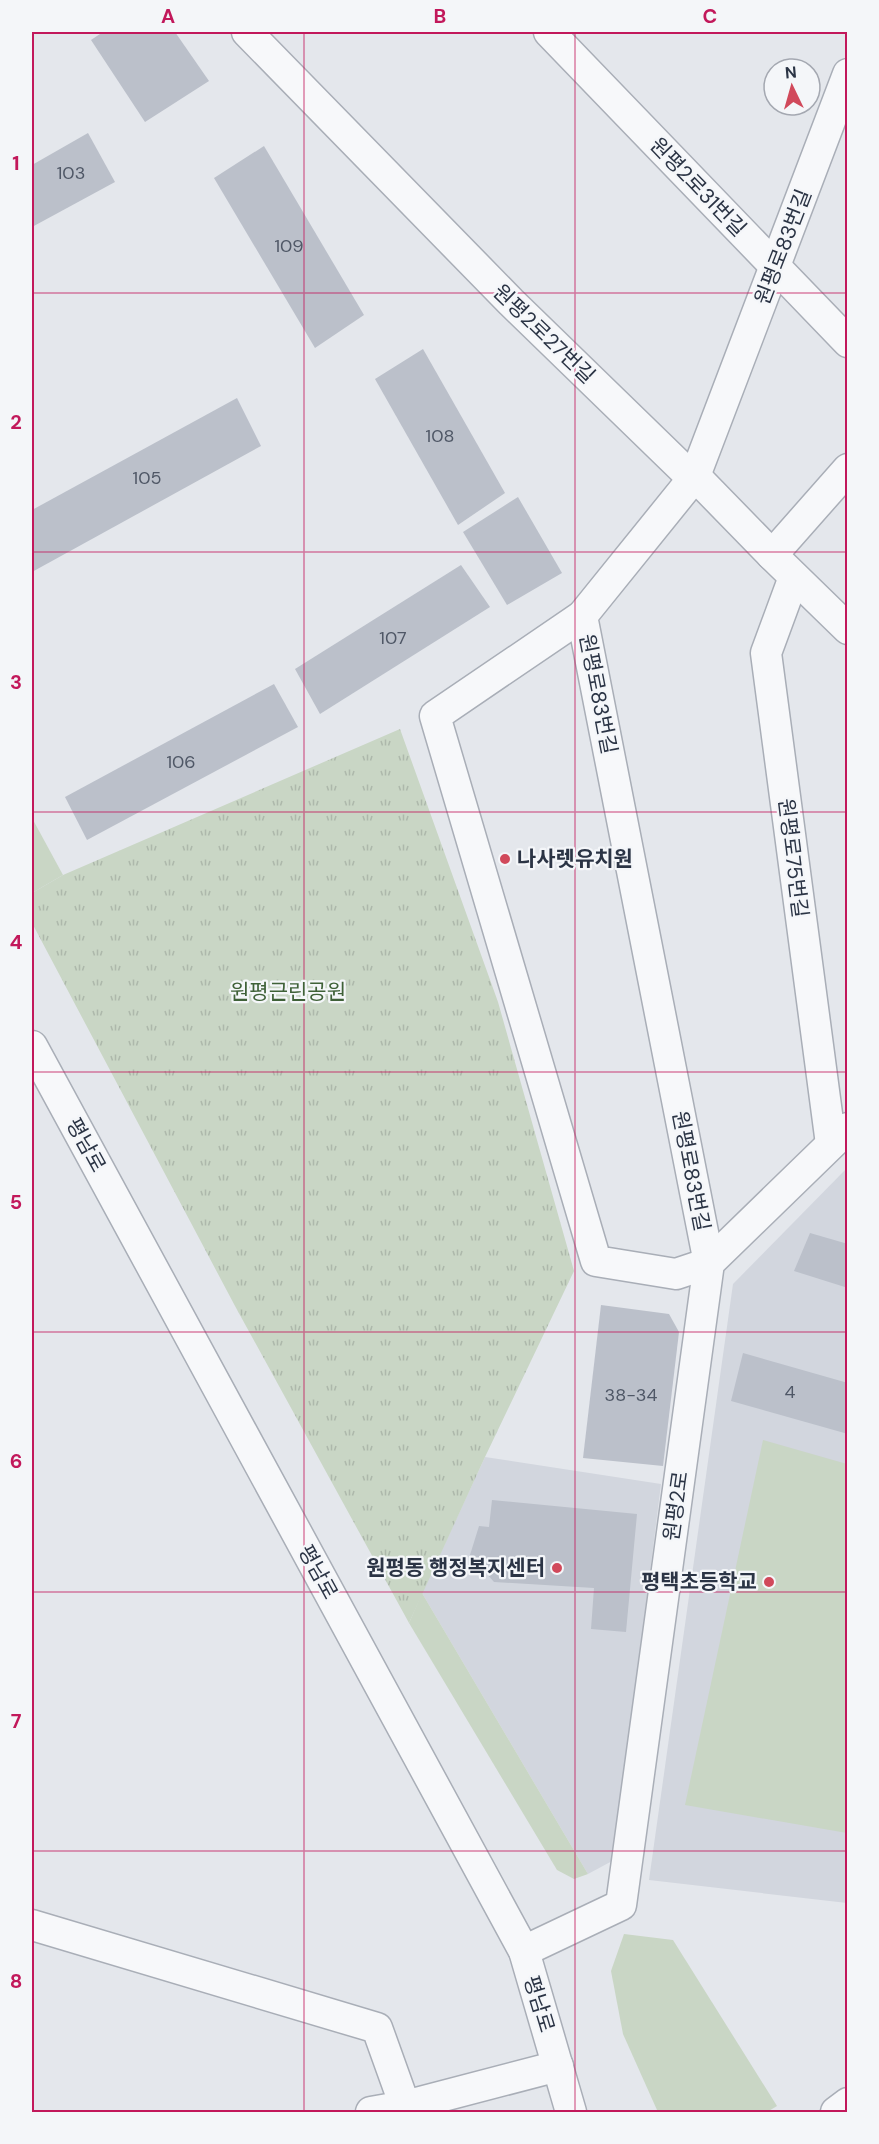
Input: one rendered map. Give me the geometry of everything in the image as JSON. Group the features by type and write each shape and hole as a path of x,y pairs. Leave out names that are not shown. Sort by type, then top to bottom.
{"street":[{"name":"원평2로27번길","path":"247,32 511,302 684,470 695,476 848,630"},
{"name":"원평2로31번길","path":"549,32 848,342"},
{"name":"원평로83번길","path":"709,1263 582,616 695,476 848,74"},
{"path":"772,555 848,469"},
{"name":"원평로75번길","path":"794,577 766,653 839,1136"},
{"path":"582,616 435,717 596,1261 676,1274 709,1263 839,1136"},
{"name":"평남로","path":"32,1046 524,1952 571,2112"},
{"name":"원평2로","path":"524,1952 621,1905 709,1263"},
{"path":"32,1925 377,2028 405,2106"},
{"path":"371,2112 405,2106 558,2066"},
{"path":"836,2112 848,2103"}],"shaded area":[{"name":"평택초등학교","path":"847,1168 847,1903 649,1880 733,1284"},
{"path":"485,1457 661,1484 614,1860 588,1874 422,1593"}],"green space":[{"name":"원평근린공원","path":"400,729 498,1002 574,1271 409,1623 235,1306 32,923 32,893 63,875"},
{"path":"32,818 63,875 32,893"},
{"path":"763,1440 847,1464 847,1833 685,1805"},
{"path":"422,1593 588,1874 574,1879 557,1870 409,1623"},
{"path":"624,1934 673,1940 777,2106 767,2112 665,2112 657,2110 623,2034 611,1971"}],"building":[{"path":"103,32 175,32 209,81 145,122 91,40"},
{"path":"88,133 115,182 32,227 32,165"},
{"path":"264,146 364,315 315,348 214,178"},
{"path":"423,349 505,493 458,525 375,379"},
{"path":"237,398 261,446 32,572 32,510"},
{"path":"518,497 562,573 507,605 463,532"},
{"path":"461,565 490,607 320,714 295,669"},
{"path":"274,684 298,727 87,840 65,797"},
{"path":"810,1233 848,1244 848,1288 794,1271"},
{"path":"601,1305 669,1314 679,1332 663,1466 583,1458"},
{"path":"743,1353 848,1383 848,1434 731,1401"},
{"name":"원평동 행정복지센터","path":"492,1500 637,1514 626,1632 591,1629 594,1588 494,1582 470,1555 479,1526 489,1527"}],"place":[{"name":"나사렛유치원","path":"505,859"},
{"name":"원평동 행정복지센터","path":"557,1568"},
{"name":"평택초등학교","path":"769,1582"}]}
